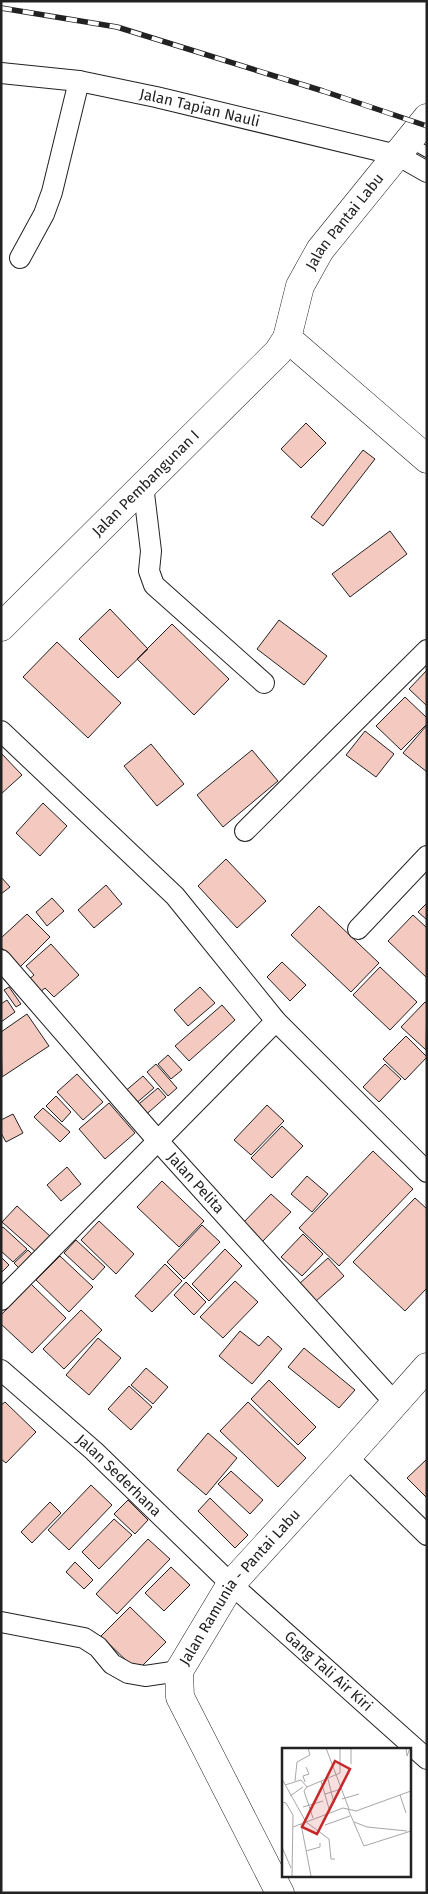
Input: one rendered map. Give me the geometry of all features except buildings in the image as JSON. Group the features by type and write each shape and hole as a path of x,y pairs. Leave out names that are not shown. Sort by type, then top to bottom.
{"main road":[{"name":"Jalan Pantai Labu","path":"287,338 300,286 309,266 320,250 411,149 427,118"},
{"path":"287,338 427,459"},
{"name":"Jalan Pembangunan I","path":"1,627 278,352 287,338"},
{"name":"Jalan Ramunia - Pantai Labu","path":"275,1890 180,1697 179,1671 230,1584 427,1367"}],"street":[{"name":"Jalan Tapian Nauli","path":"1,73 79,81 411,149 427,172"},
{"path":"20,258 44,214 52,192 79,81"},
{"path":"143,485 151,551 149,571 154,585 264,683"},
{"path":"245,831 427,650"},
{"path":"1,730 175,896 276,1021 427,1172"},
{"path":"358,929 427,856"},
{"name":"Jalan Pelita","path":"1,960 158,1141 395,1403"},
{"path":"1,1300 276,1021"},
{"name":"Jalan Sederhana","path":"1,1370 94,1450 230,1584"},
{"path":"347,1457 427,1535"},
{"name":"Gang Tali Air Kiri","path":"230,1584 427,1759"},
{"path":"1,1622 84,1638 98,1648 112,1664 128,1673 145,1676 179,1671"}],"railway":[{"path":"1,8 117,27 323,91 427,126"}]}
